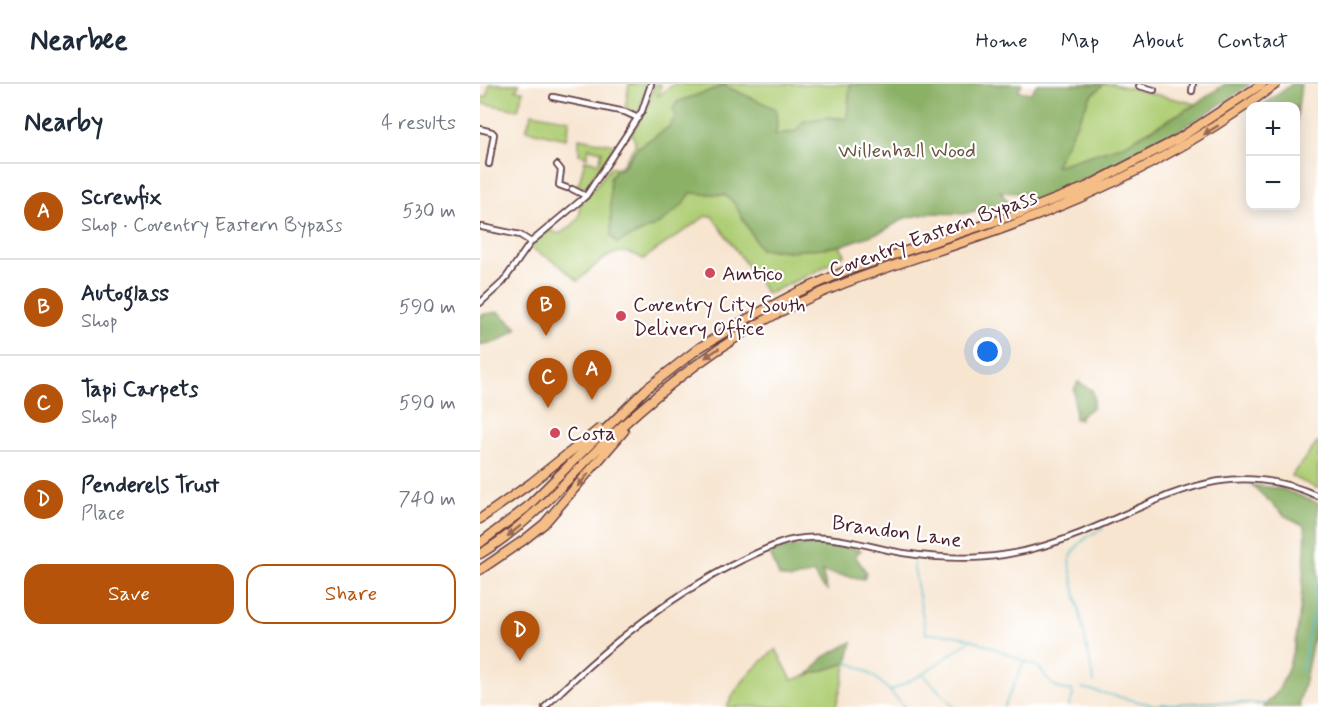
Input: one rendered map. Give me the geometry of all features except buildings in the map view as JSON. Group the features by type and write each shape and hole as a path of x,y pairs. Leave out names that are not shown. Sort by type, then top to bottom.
{"highway":[{"name":"Coventry Eastern Bypass","path":"480,543 526,508 638,396 699,348 745,320 796,293 854,268 1020,213 1086,187 1178,139 1262,84"},
{"name":"Coventry Eastern Bypass","path":"480,554 504,539 540,509 602,445 662,390 713,352 759,324 819,293 871,272 1005,228 1100,190 1190,143 1276,84"},
{"path":"480,519 565,457 638,396"},
{"path":"480,570 544,524 648,403"}],"street":[{"path":"480,303 503,282 531,242 586,196 638,118 651,84"},
{"path":"1192,91 1193,84"},
{"path":"1139,86 1147,86 1154,90"},
{"path":"553,97 625,112 638,118"},
{"path":"480,129 494,134 489,164"},
{"path":"557,165 561,170 559,185 586,196"},
{"path":"482,227 520,235 531,242"},
{"name":"Brandon Lane","path":"545,707 594,660 671,600 713,575 780,543 796,539 827,538 930,557 982,557 1002,555 1060,541 1169,494 1208,483 1253,478 1299,487 1318,496"}],"green space":[{"path":"489,84 519,84 516,90 523,91 518,110 481,103 480,105 480,97 487,97"},
{"path":"629,84 648,84 638,112 625,109"},
{"path":"654,84 661,84 658,96 674,84 722,84 722,86 677,102 677,116 669,127 637,148 621,169 615,170 617,243 691,193 725,195 734,203 760,249 793,251 840,246 845,254 817,271 767,294 712,216 706,216 643,259 624,252 615,253 600,261 578,281 557,263 531,248 550,230 558,234 574,223 579,215 579,206 611,167 622,165 635,146 635,140 631,134 649,105"},
{"name":"Willenhall Wood","path":"722,84 776,109 775,135 796,131 804,121 828,117 847,119 850,84 1022,84 1018,91 1031,93 1037,84 1104,84 1090,97 1055,166 1124,145 1196,104 1225,84 1250,84 1197,119 1143,150 1028,203 1024,194 1000,191 1008,202 964,214 931,213 905,218 883,231 840,246 793,251 760,249 734,203 725,195 691,193 683,204 661,223 617,243 611,236 610,179 615,170 622,169 637,148 669,127 676,116 673,109 677,102 721,87"},
{"path":"725,84 850,84 847,119 828,117 796,131 774,135 776,109 724,86"},
{"path":"1104,84 1113,84 1196,104 1124,145 1054,167 1090,97"},
{"path":"1292,84 1301,84 1299,102 1267,102"},
{"path":"532,113 570,120 566,139 526,130"},
{"path":"579,138 615,145 585,188 576,187 585,160 599,163 602,151 589,148 587,157 579,154"},
{"path":"499,312 518,329 497,342 480,346 480,315"},
{"path":"1078,382 1092,390 1094,398 1093,407 1079,417 1080,420 1075,419 1074,390"},
{"path":"1318,442 1318,489 1291,476"},
{"path":"1252,485 1282,489 1318,503 1318,615 1299,702 1300,707 1264,707 1279,689 1294,649 1302,591 1306,546 1305,526 1285,516"},
{"path":"824,542 861,550 855,556 866,572 864,579 822,572 827,590 813,573 791,579 779,576 770,554 781,549"},
{"path":"852,642 847,663 808,675 824,657"},
{"path":"776,649 792,680 847,663 836,707 727,707 742,682"}],"waterway":[{"path":"1094,682 1069,562 1082,541 1103,529"},
{"path":"913,563 926,634 942,634 970,639 1037,666 1055,686 1072,690 1073,696 1068,707"},
{"path":"1302,672 1318,579"},
{"path":"890,691 923,674 972,639"},
{"path":"1004,707 1024,662"},
{"path":"847,663 871,674 904,707"},
{"path":"924,675 954,707"},
{"path":"1082,688 1153,705 1214,702 1265,704"}],"place":[{"name":"Amtico","path":"710,273"},
{"name":"Coventry City South Delivery Office","path":"621,316"},
{"name":"Autoglass","path":"546,336"},
{"name":"Screwfix","path":"592,400"},
{"name":"Tapi Carpets","path":"548,408"},
{"name":"Costa","path":"555,433"},
{"name":"Penderels Trust","path":"520,661"}]}
